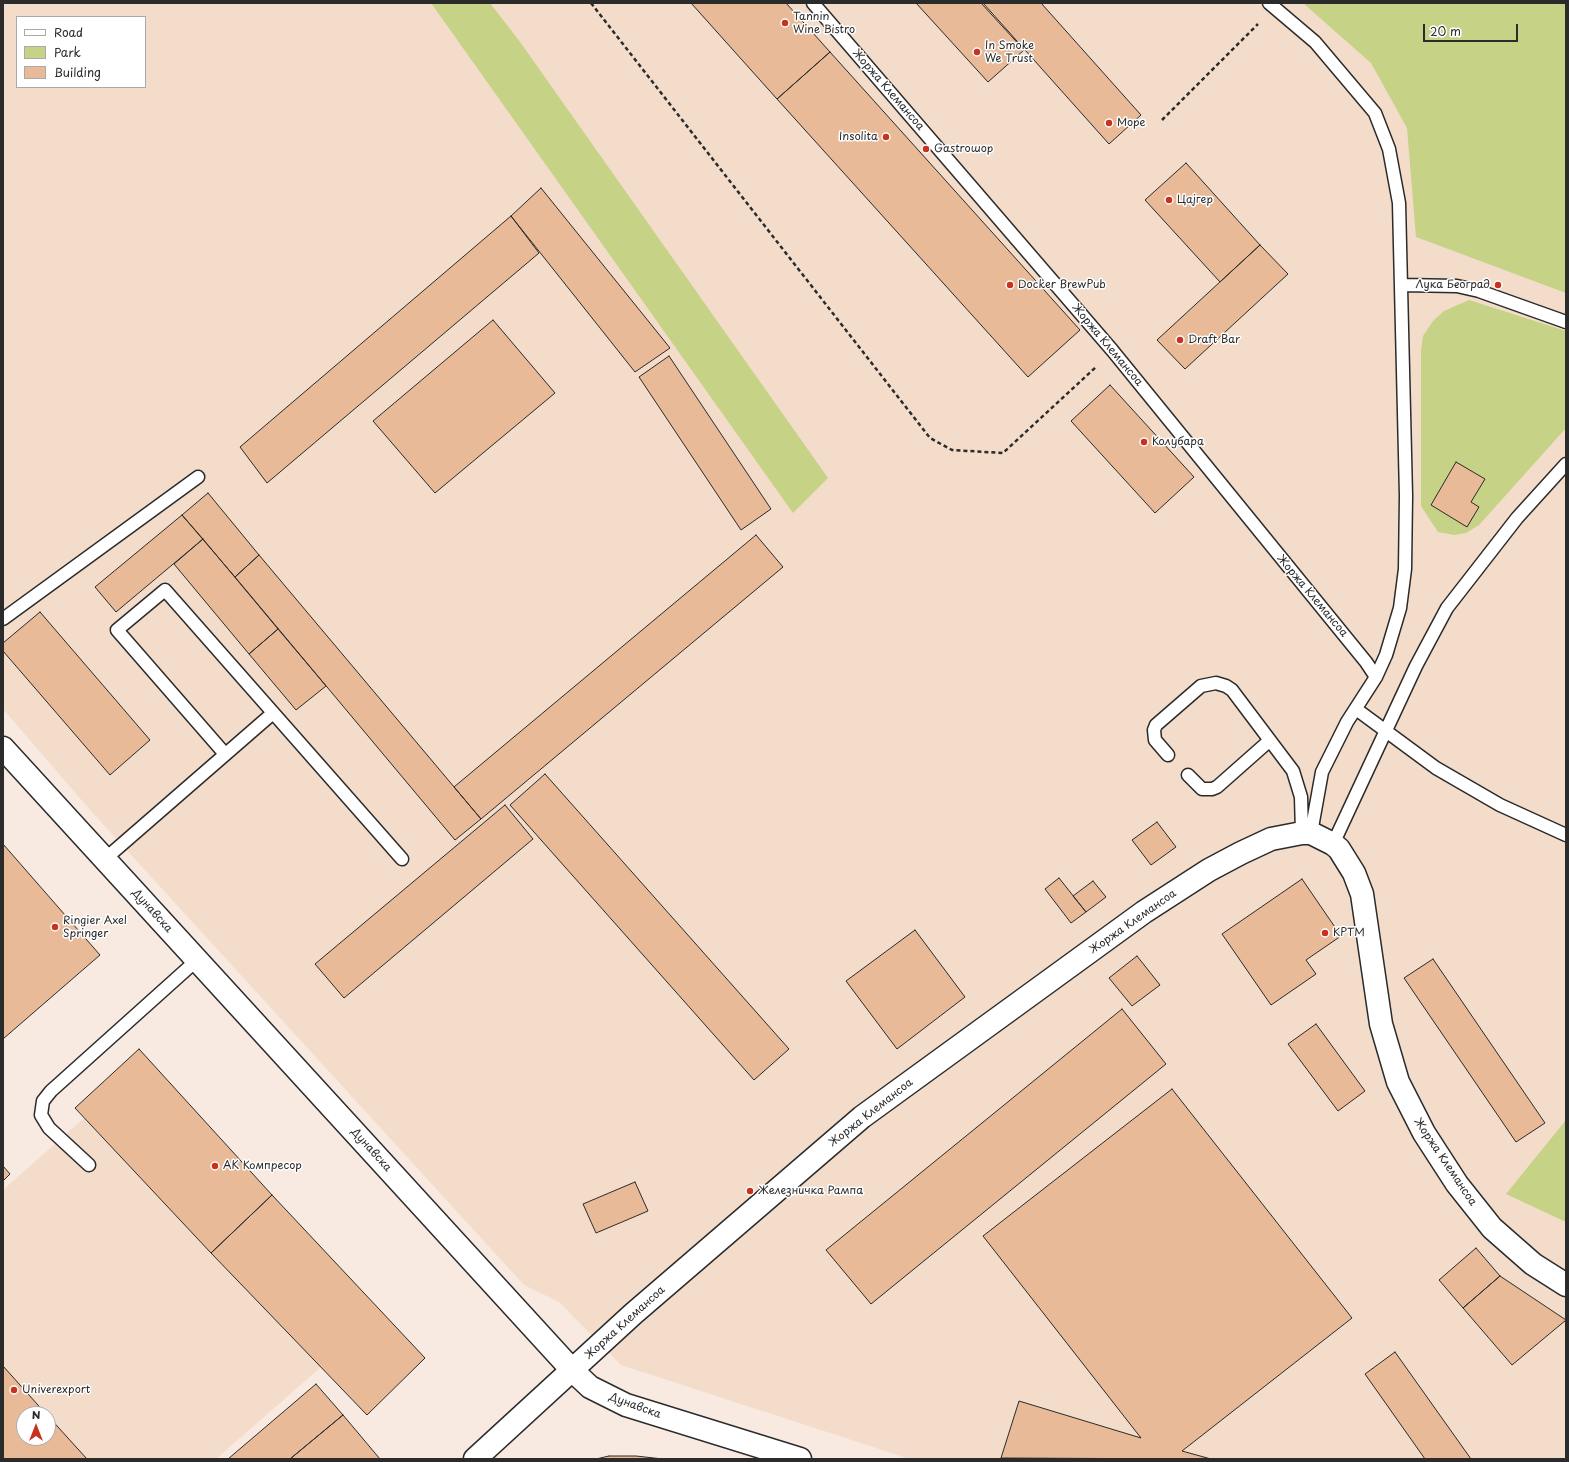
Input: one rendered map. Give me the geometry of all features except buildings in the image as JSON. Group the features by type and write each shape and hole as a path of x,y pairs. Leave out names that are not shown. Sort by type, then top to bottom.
{"main road":[{"name":"Дунавска","path":"3,748 573,1371 590,1387 626,1405 800,1459"},
{"name":"Жоржа Клемансоа","path":"475,1459 573,1371 633,1314 862,1117 1157,904 1209,870 1271,839 1306,833 1333,844 1339,849 1354,873 1362,894 1381,1024 1398,1082 1424,1133 1457,1184 1496,1232 1533,1264 1566,1284"}],"lane":[{"name":"Жоржа Клемансоа","path":"813,3 1112,350 1366,662 1376,677"},
{"path":"1272,6 1315,42 1375,113 1389,149 1399,203 1406,496 1405,569 1400,608 1386,654 1376,677 1347,722 1322,772 1306,833"},
{"path":"1402,285 1457,286 1479,291 1566,322"},
{"path":"1333,844 1447,608 1517,518 1566,464"},
{"path":"3,619 198,476"},
{"path":"225,754 117,630 165,590 402,859"},
{"path":"1168,755 1155,740 1154,730 1156,725 1206,684 1221,684 1232,690 1293,771 1302,797 1306,833"},
{"path":"1356,710 1436,768 1500,804 1566,835"},
{"path":"105,860 273,713"},
{"path":"1188,775 1202,789 1212,789 1217,787 1269,741"},
{"path":"89,1165 49,1128 41,1115 43,1101 51,1091 197,960"}],"path":[{"path":"591,3 930,438 952,450 1003,453 1112,350"},
{"path":"1162,120 1272,6"}],"shaded area":[{"path":"3,3 1566,3 1566,1459 910,1459 621,1365 559,1302 524,1285 91,811 3,709"},
{"path":"84,1118 321,1367 216,1459 3,1459 3,1190"}],"green space":[{"path":"431,3 490,3 520,42 828,478 793,513"},
{"path":"1303,3 1566,3 1566,293 1416,237 1407,128 1371,63"},
{"path":"1469,300 1566,331 1566,428 1479,525 1466,533 1454,535 1438,532 1421,506 1421,350 1423,336 1433,321 1444,311"},
{"path":"1566,1120 1566,1222 1506,1194"}],"place":[{"name":"Tannin Wine Bistro","path":"785,23"},
{"name":"In Smoke We Trust","path":"977,52"},
{"name":"Море","path":"1109,123"},
{"name":"Insolita","path":"886,137"},
{"name":"Gastroшор","path":"926,149"},
{"name":"Цајгер","path":"1169,200"},
{"name":"Docker BrewPub","path":"1010,285"},
{"name":"Лука Београд","path":"1498,285"},
{"name":"Draft Bar","path":"1180,340"},
{"name":"Колубара","path":"1144,442"},
{"name":"Ringier Axel Springer","path":"55,927"},
{"name":"KPTM","path":"1325,933"},
{"name":"АК Компресор","path":"215,1166"},
{"name":"Железничка Рампа","path":"750,1191"},
{"name":"Univerexport","path":"14,1390"}]}
